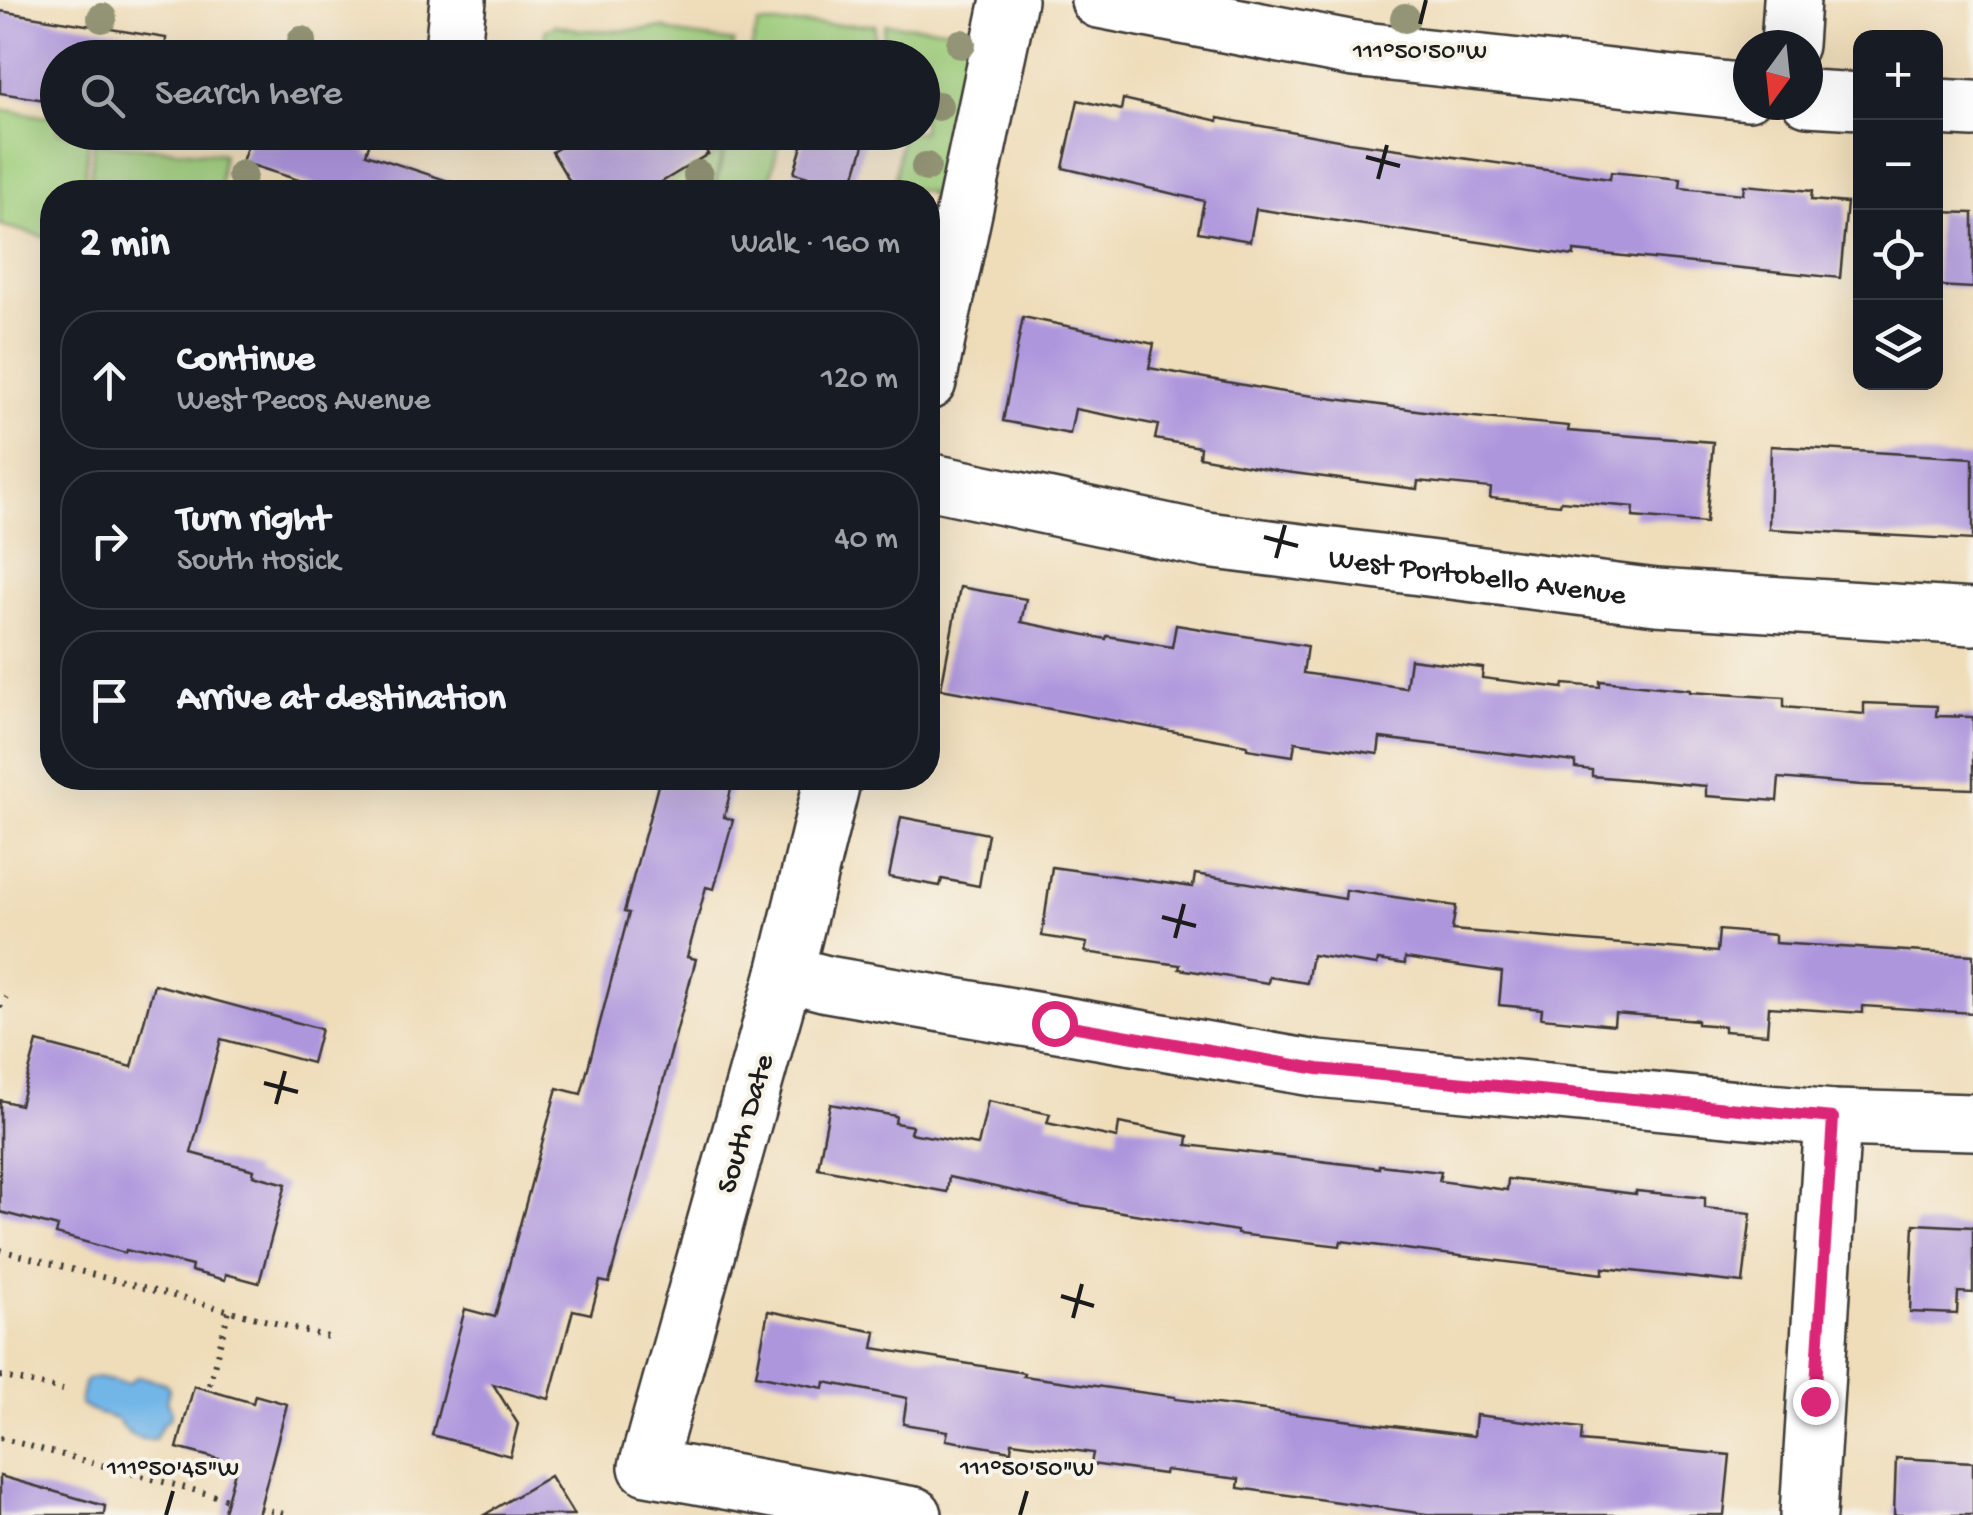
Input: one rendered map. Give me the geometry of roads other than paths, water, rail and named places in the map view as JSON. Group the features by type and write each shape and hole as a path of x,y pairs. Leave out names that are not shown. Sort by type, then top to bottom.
{"street":[{"path":"940,326 1010,0"},
{"path":"1099,0 1354,49 1733,90"},
{"path":"1790,30 1792,0"},
{"path":"1823,99 1853,101"},
{"path":"1943,107 1973,109"},
{"name":"West Portobello Avenue","path":"940,483 1207,540 1656,597 1973,617"},
{"name":"South Date","path":"829,790 785,973 648,1466 914,1515"},
{"path":"785,973 827,984 1318,1069 1833,1118 1973,1122"},
{"path":"1808,1515 1833,1118"}],"water":[{"path":"142,1377 165,1383 169,1388 170,1417 155,1439 133,1436 118,1420 80,1403 88,1379 128,1384"}]}
